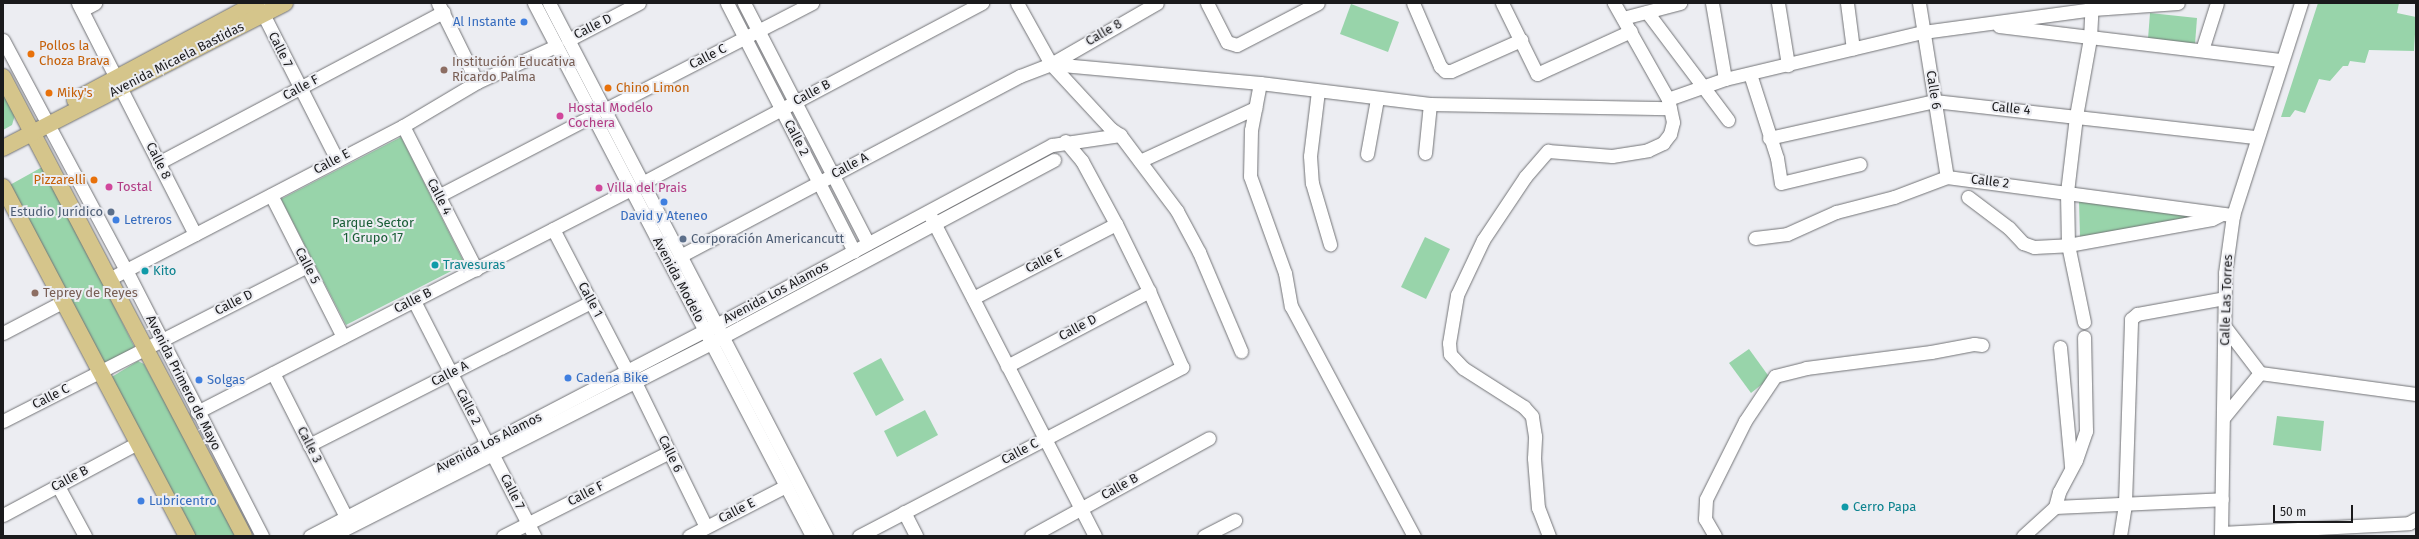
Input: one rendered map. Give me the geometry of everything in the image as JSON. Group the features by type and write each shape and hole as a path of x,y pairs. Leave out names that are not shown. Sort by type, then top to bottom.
{"main road":[{"name":"Avenida Micaela Bastidas","path":"3,148 30,129 259,7 286,3"},
{"name":"Avenida Primero de Mayo","path":"3,77 244,536"},
{"name":"Avenida Micaela Bastidas","path":"3,137 30,129"},
{"path":"3,187 187,536"}],"street":[{"path":"95,3 80,6 118,83"},
{"name":"Avenida Modelo","path":"534,3 704,331 717,340 826,536"},
{"name":"Avenida Modelo","path":"548,3 716,325 717,340 786,486 812,536"},
{"name":"Calle 2","path":"727,3 854,251"},
{"name":"Calle 2","path":"744,3 868,243"},
{"name":"Calle C","path":"604,110 812,3"},
{"name":"Calle B","path":"642,183 982,3"},
{"path":"1017,3 1051,64 1111,129 1120,135 1177,211 1199,252 1241,351"},
{"name":"Calle 8","path":"1020,76 1051,64 1158,3"},
{"path":"1207,3 1227,42 1237,45 1318,3"},
{"path":"1413,3 1440,66 1445,71 1451,71 1521,40"},
{"path":"1502,3 1537,74 1631,31"},
{"path":"1548,536 1538,508 1534,458 1535,436 1532,416 1518,403 1463,368 1450,354 1448,344 1457,295 1483,240 1525,178 1548,151 1612,156 1648,150 1664,143 1670,134 1673,122 1669,103 1631,31 1614,3"},
{"path":"1623,18 1680,3"},
{"path":"1712,3 1725,79"},
{"path":"1778,3 1788,65"},
{"path":"1847,3 1853,49"},
{"name":"Calle 6","path":"1919,3 1947,177"},
{"path":"1051,64 1260,83 1430,104 1669,103 1701,87 1725,79 1923,32 2092,6 2178,3"},
{"path":"2202,50 2217,3"},
{"name":"Calle Las Torres","path":"2221,535 2226,215 2257,137 2301,3"},
{"name":"Calle D","path":"568,40 635,4"},
{"path":"2084,322 2068,245 2067,192 2076,116 2090,38 2092,6"},
{"name":"Calle 7","path":"259,7 337,160"},
{"path":"440,8 477,82"},
{"name":"Calle F","path":"158,162 300,89 440,8"},
{"path":"1647,12 1701,87 1728,120"},
{"path":"1982,24 2282,60"},
{"name":"Avenida Primero de Mayo","path":"3,40 126,270 197,412 262,536"},
{"name":"Calle E","path":"109,279 403,126 477,82 556,46"},
{"path":"1750,74 1769,138 1777,158 1781,183 1860,164"},
{"name":"Calle A","path":"680,256 1020,76"},
{"name":"Calle 8","path":"118,83 195,234"},
{"path":"1260,83 1251,130 1250,176 1285,273 1291,306 1414,536"},
{"path":"1318,90 1310,156 1312,183 1330,244"},
{"path":"1367,154 1377,98"},
{"name":"Calle 4","path":"1769,138 1934,101 2257,137"},
{"path":"1425,153 1430,104"},
{"path":"1140,161 1255,108"},
{"path":"438,196 592,116"},
{"name":"Calle 4","path":"403,126 476,269"},
{"name":"Avenida Los Alamos","path":"490,449 634,382 717,340 931,217 1052,145 1120,135"},
{"path":"1065,142 1082,161 1116,224 1149,291"},
{"name":"Avenida Los Alamos","path":"331,536 352,526 627,371 868,243 931,217 1054,160"},
{"name":"Calle 2","path":"1755,238 1787,234 1836,212 1894,197 1947,177 2067,192 2226,215"},
{"name":"Calle B","path":"197,412 630,190"},
{"name":"Calle 5","path":"271,195 343,337"},
{"path":"1968,197 2009,228 2028,246 2068,245 2212,219 2226,215"},
{"path":"931,217 1095,536"},
{"name":"Calle E","path":"973,298 1116,224"},
{"name":"Calle 1","path":"553,229 627,371"},
{"name":"Calle D","path":"146,349 307,266"},
{"name":"Calle D","path":"1008,366 1149,291"},
{"name":"Calle C","path":"858,536 1182,367 1149,291"},
{"path":"2120,536 2125,503 2131,319 2137,314 2225,298"},
{"path":"3,333 64,301"},
{"name":"Calle 2","path":"414,301 490,449"},
{"name":"Calle A","path":"309,445 591,302"},
{"path":"2225,327 2260,373 2416,394"},
{"path":"2022,536 2055,507 2071,466 2076,460 2086,431 2084,337"},
{"path":"1715,536 1706,518 1706,499 1746,421 1775,376 1806,368 1932,352 1974,344 1982,345"},
{"path":"2060,347 2071,466"},
{"name":"Calle C","path":"3,422 146,349"},
{"path":"2224,418 2260,373"},
{"name":"Calle 3","path":"273,374 352,526"},
{"name":"Calle 6","path":"634,382 706,527"},
{"name":"Calle B","path":"1031,536 1209,438"},
{"name":"Calle B","path":"3,515 137,443"},
{"name":"Calle 7","path":"490,449 534,536"},
{"name":"Calle F","path":"503,536 669,452"},
{"path":"58,486 85,536"},
{"name":"Calle E","path":"689,536 786,486"},
{"path":"2055,507 2222,499"},
{"path":"904,512 916,536"},
{"path":"1204,536 1235,520"},
{"path":"2221,535 2410,523 2416,520"},
{"name":"Avenida Los Alamos","path":"310,536 352,526"}],"green space":[{"path":"2318,3 2399,3 2397,13 2416,17 2414,51 2369,50 2365,63 2350,61 2348,66 2343,66 2330,81 2319,79 2305,113 2295,110 2290,117 2281,117"},
{"path":"1351,4 1399,22 1388,52 1340,34"},
{"path":"2150,13 2197,18 2195,44 2148,39"},
{"path":"3,91 15,115 12,125 3,130"},
{"name":"Parque Sector 1 Grupo 17","path":"401,137 465,264 346,325 281,199"},
{"path":"44,166 134,346 132,351 105,365 8,186"},
{"path":"2079,201 2205,216 2080,237"},
{"path":"1425,237 1450,249 1426,299 1401,287"},
{"path":"1749,349 1770,378 1751,393 1729,363"},
{"path":"881,358 904,400 876,416 853,373"},
{"path":"138,361 144,364 238,536 191,536 110,378"},
{"path":"925,410 938,435 897,457 884,431"},
{"path":"2277,416 2324,421 2321,451 2273,445"}],"place":[{"name":"Al Instante","path":"524,22"},
{"name":"Pollos la Choza Brava","path":"31,54"},
{"name":"Institución Educativa Ricardo Palma","path":"444,70"},
{"name":"Chino Limon","path":"608,88"},
{"name":"Miky's","path":"49,93"},
{"name":"Hostal Modelo Cochera","path":"560,116"},
{"name":"Pizzarelli","path":"94,180"},
{"name":"Tostal","path":"109,187"},
{"name":"Villa del Prais","path":"599,188"},
{"name":"David y Ateneo","path":"664,202"},
{"name":"Estudio Jurídico","path":"111,212"},
{"name":"Letreros","path":"116,220"},
{"name":"Corporación Americancutt","path":"683,239"},
{"name":"Travesuras","path":"435,265"},
{"name":"Kito","path":"145,271"},
{"name":"Teprey de Reyes","path":"35,293"},
{"name":"Cadena Bike","path":"568,378"},
{"name":"Solgas","path":"199,380"},
{"name":"Lubricentro","path":"141,501"},
{"name":"Cerro Papa","path":"1845,507"}]}
